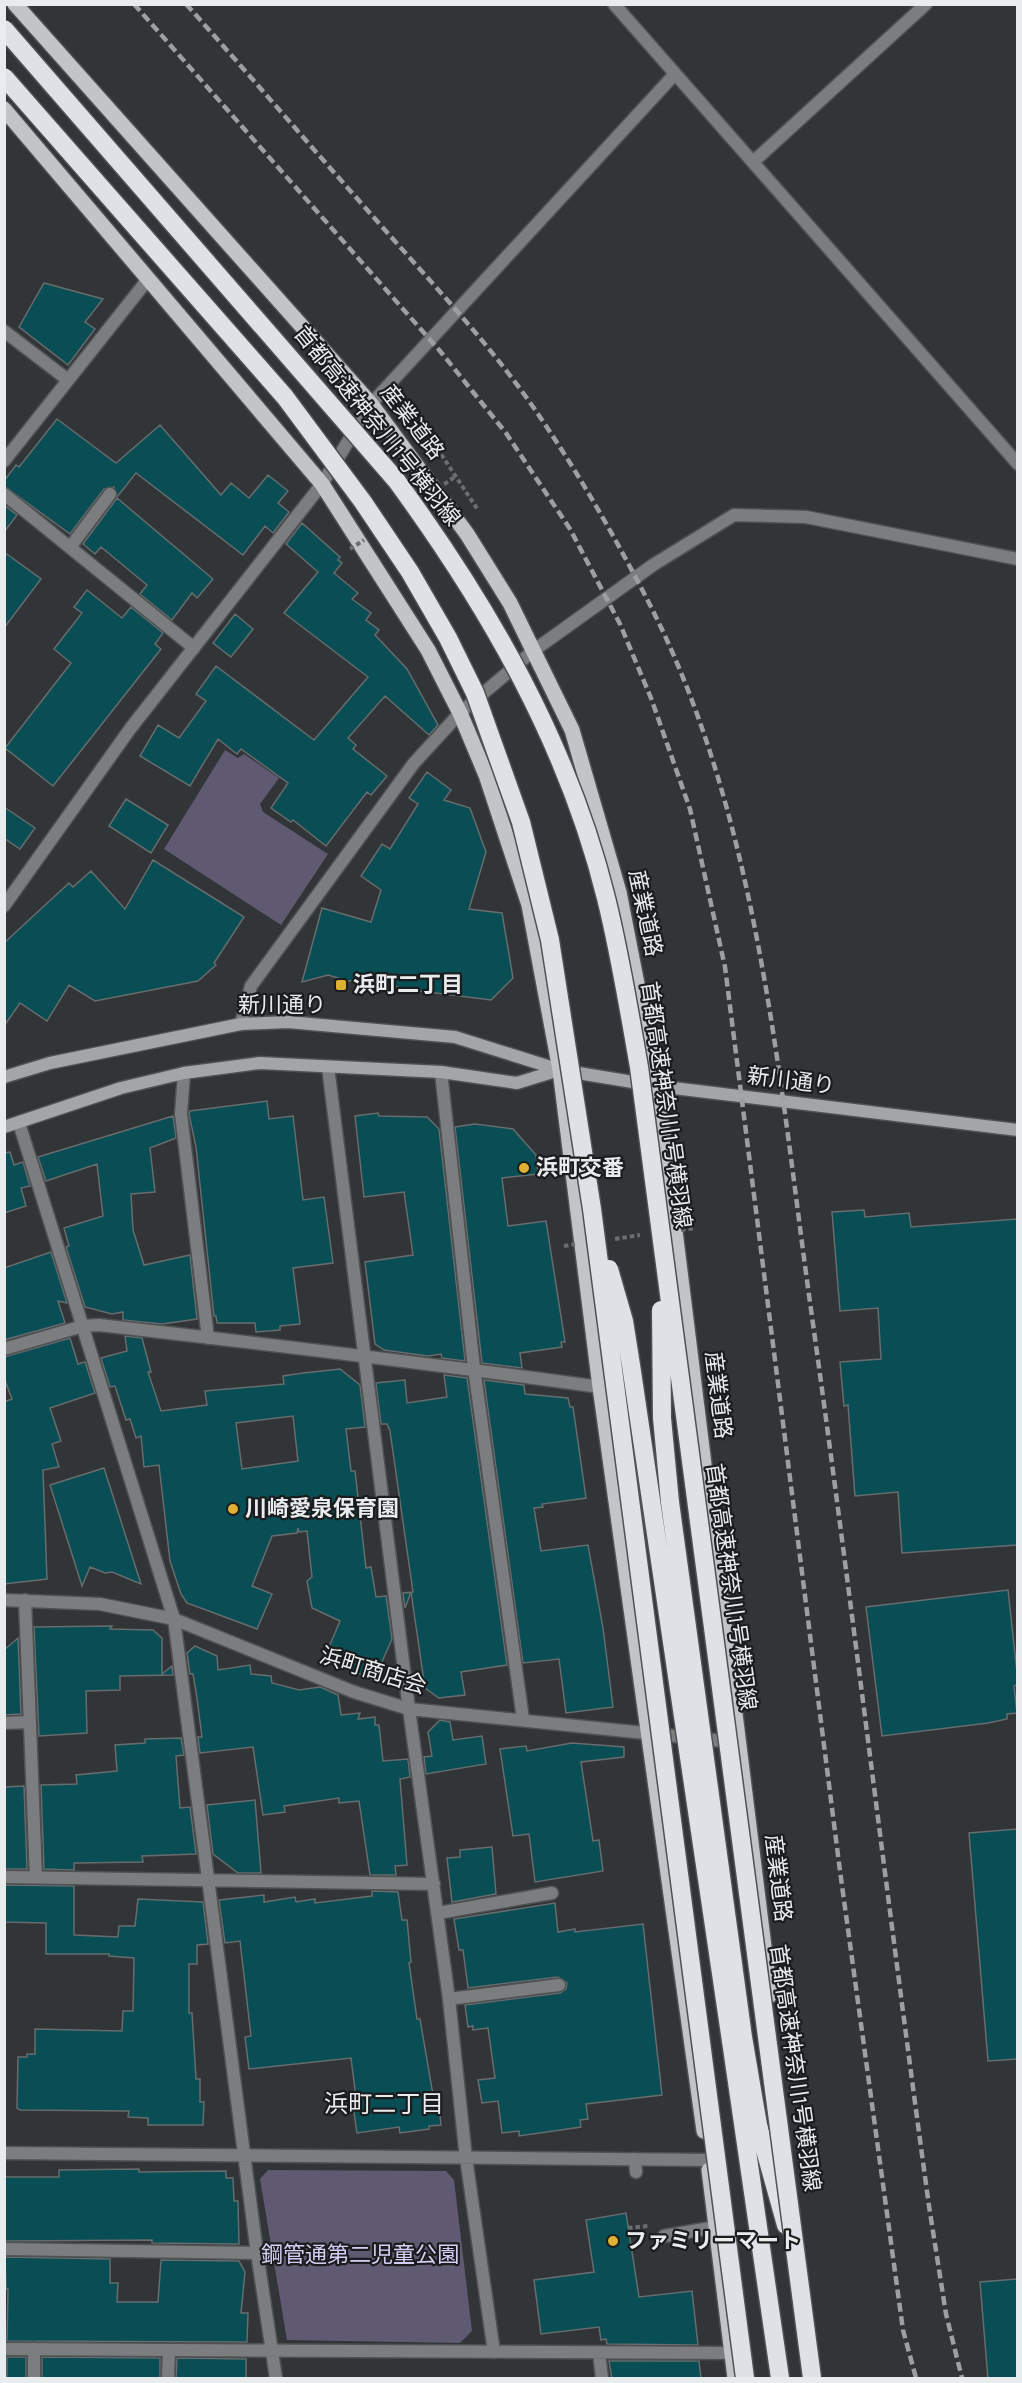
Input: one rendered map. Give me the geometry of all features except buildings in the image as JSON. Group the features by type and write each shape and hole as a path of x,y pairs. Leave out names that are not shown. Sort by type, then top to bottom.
{"highway":[{"name":"首都高速神奈川1号横羽線","path":"4,29 396,480 448,551 523,677 559,759 584,825 606,897 639,1067 812,2379"},
{"path":"4,77 285,397 363,502 410,572 448,638 475,693 500,758 537,880 559,997 592,1209 745,2379"},
{"path":"592,1209 624,1321 737,2039 758,2125 810,2312"},
{"path":"662,1230 662,1418 670,1502 780,2379"}],"main road":[{"name":"産業道路","path":"15,4 371,404 467,534 510,603 572,730 620,892 657,1086 819,2379"},
{"path":"4,109 322,484 428,650 460,713 486,775 529,905 560,1070 600,1387 708,2160 735,2379"},
{"name":"新川通り","path":"4,1077 50,1063 241,1024 288,1022 455,1037 560,1070 657,1086 1017,1130"},
{"name":"新川通り","path":"4,1127 121,1088 184,1072 260,1063 441,1072 517,1083 560,1070"}],"street":[{"path":"614,4 1017,464"},
{"path":"753,162 926,4"},
{"path":"4,906 130,729 322,484 371,404 674,75"},
{"path":"4,461 149,278"},
{"path":"4,331 68,380"},
{"path":"4,494 194,648"},
{"path":"71,546 110,494"},
{"path":"241,1024 251,986 414,763 460,713 533,651 653,565 734,515 806,517 1017,559"},
{"path":"328,1067 409,1709 449,1999 466,2158 494,2352"},
{"path":"184,1072 181,1114 208,1338"},
{"path":"441,1072 445,1125 474,1368 524,1719"},
{"path":"19,1123 174,1619 246,2155 257,2253 276,2379"},
{"path":"4,1349 83,1326 99,1325 365,1358 474,1368 600,1387"},
{"name":"浜町商店会","path":"4,1600 100,1604 174,1619 354,1692 409,1709 739,1742"},
{"path":"25,1600 36,1878"},
{"path":"4,1723 30,1722"},
{"path":"4,1877 434,1884"},
{"path":"438,1913 552,1893"},
{"path":"449,1999 559,1984"},
{"path":"4,2153 466,2158 635,2165 708,2160"},
{"path":"664,2236 716,2227"},
{"path":"4,2249 257,2253"},
{"path":"4,2349 730,2353"},
{"path":"34,2349 34,2379"},
{"path":"168,2379 170,2350"},
{"path":"599,2353 602,2379"}],"path":[{"path":"433,442 478,510"},
{"path":"608,1240 662,1230 695,1228"},
{"path":"564,1246 586,1243"},
{"path":"628,2228 651,2226"}],"green space":[{"path":"225,750 238,758 244,754 279,778 260,804 263,812 328,854 281,925 164,849"},
{"name":"鋼管通第二児童公園","path":"268,2170 446,2171 454,2180 472,2331 460,2343 287,2340 260,2179"}],"railway":[{"path":"134,4 440,351 506,433 570,529 620,624 651,698 690,809 725,967 840,1871 903,2330 916,2378"},
{"path":"186,4 464,320 503,366 538,414 596,506 648,601 684,681 714,764 737,849 772,1025 929,2206 946,2314 962,2378"}],"place":[{"name":"浜町二丁目","path":"341,985"},
{"name":"浜町交番","path":"524,1168"},
{"name":"川崎愛泉保育園","path":"233,1509"},
{"name":"ファミリーマート","path":"613,2241"}],"district":[{"name":"浜町二丁目","path":"384,2104"}]}
